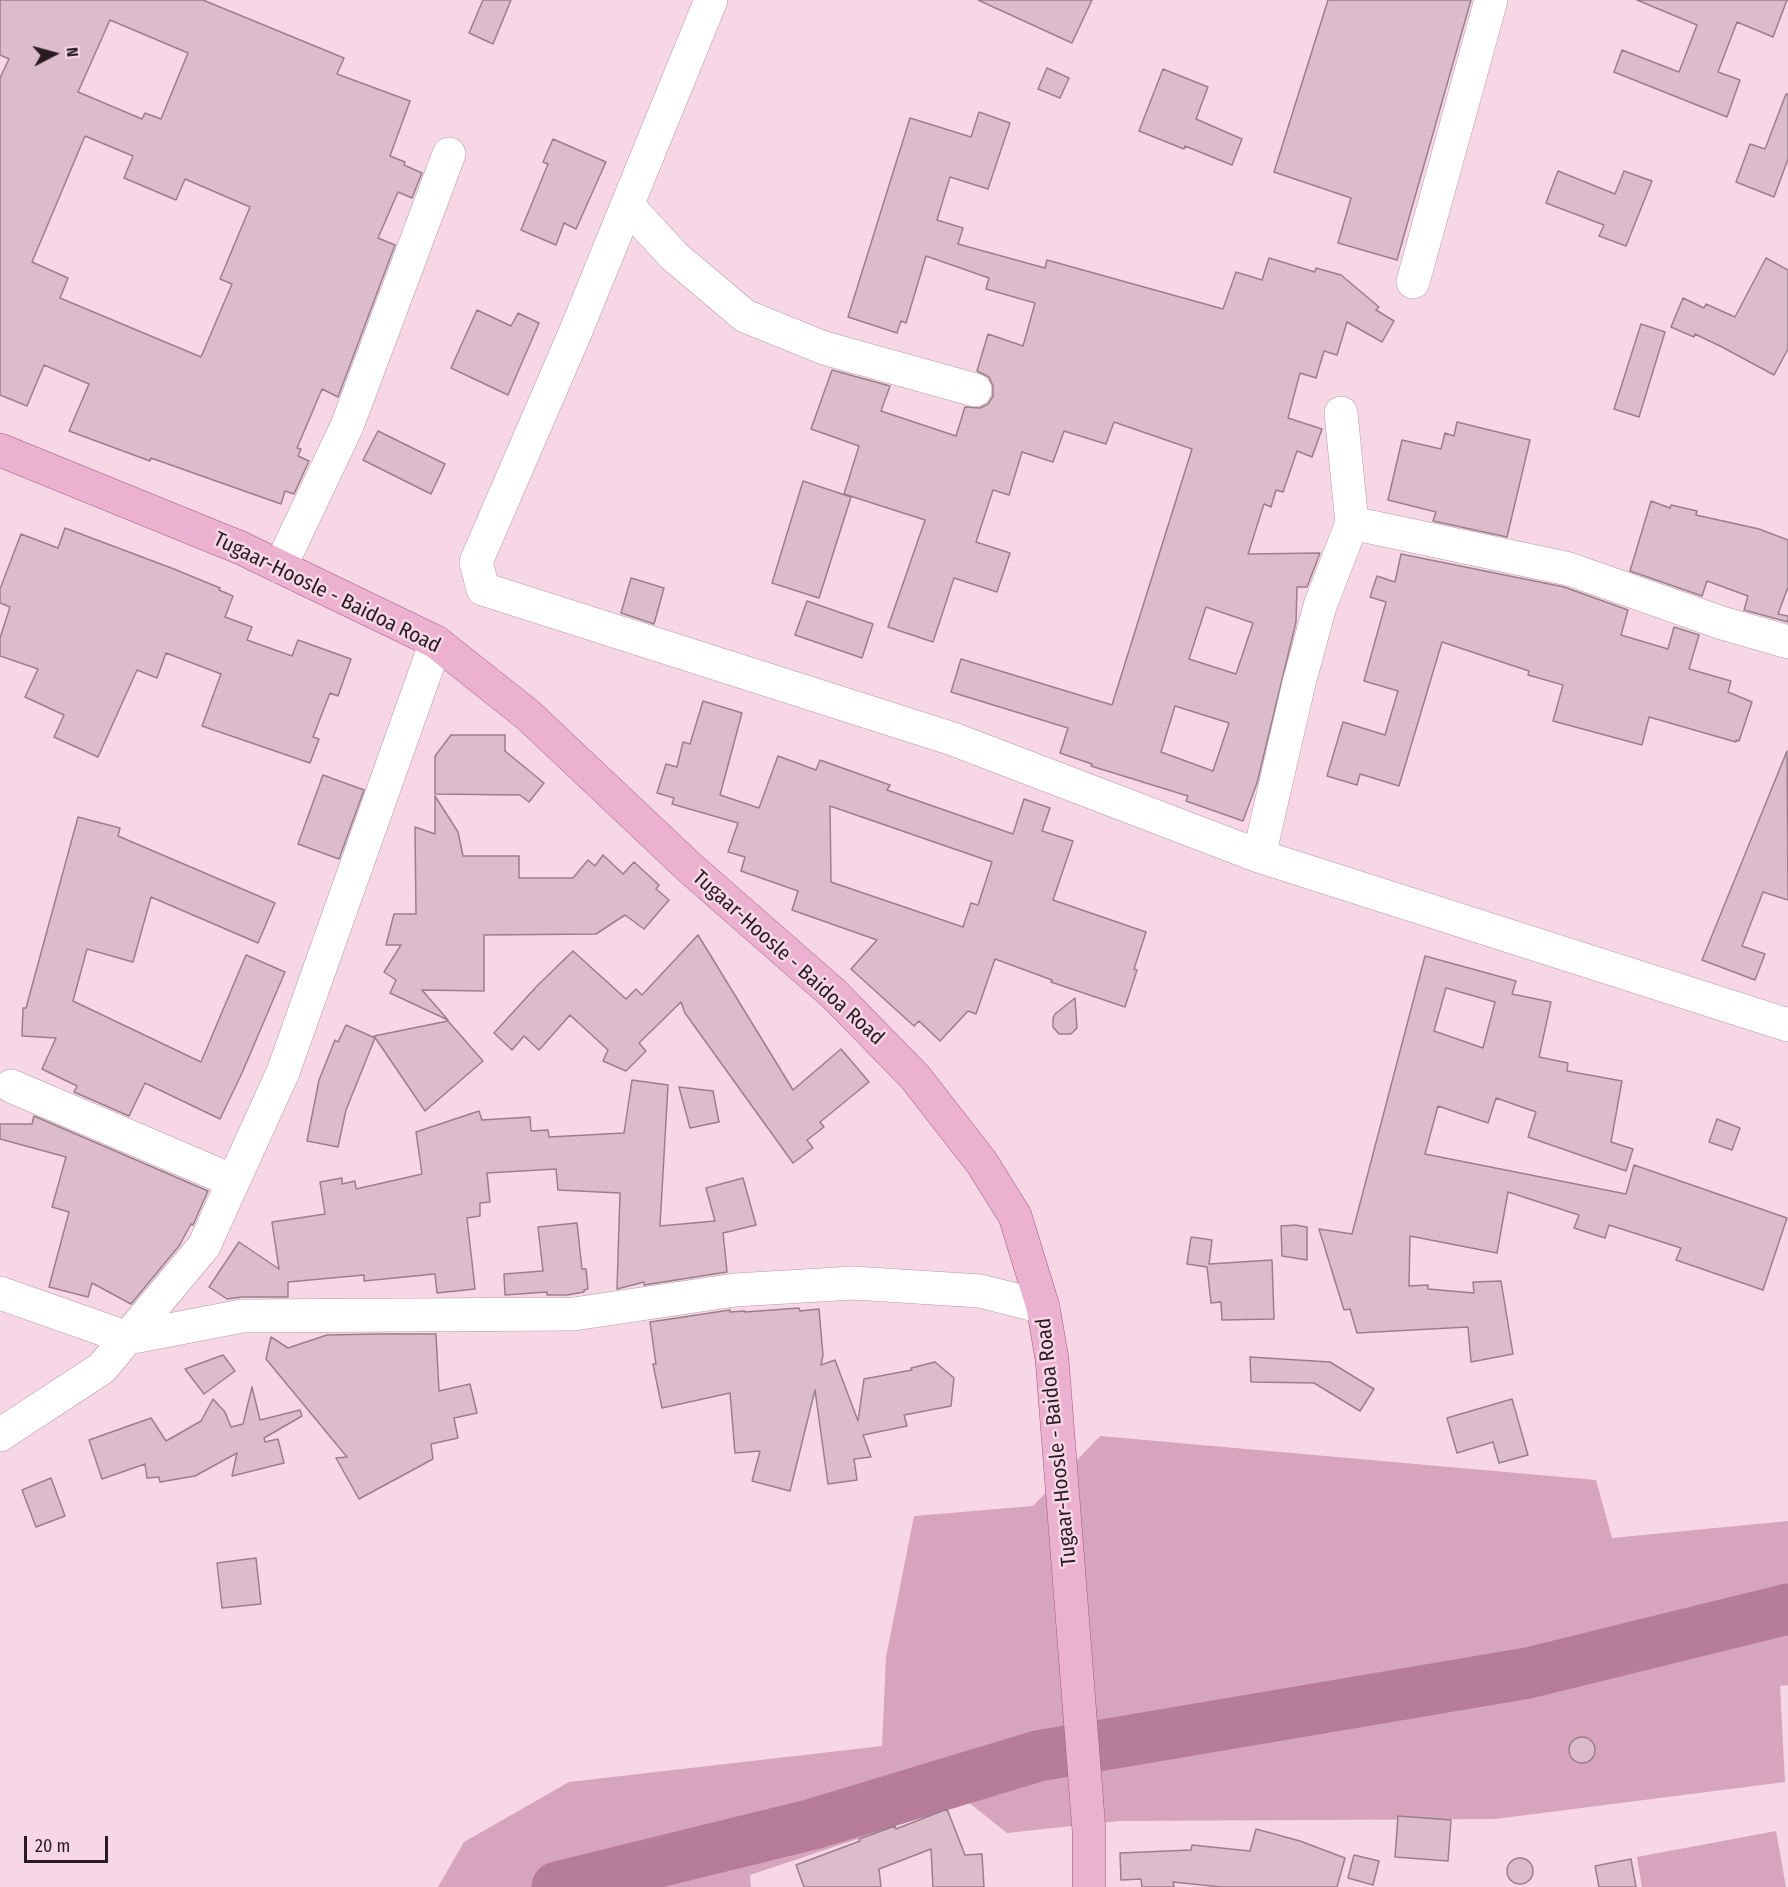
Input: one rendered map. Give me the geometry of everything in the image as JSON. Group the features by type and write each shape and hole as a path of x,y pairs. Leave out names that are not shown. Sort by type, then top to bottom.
{"main road":[{"name":"Tugaar-Hoosle - Baidoa Road","path":"0,450 241,548 436,642 528,715 690,868 834,994 915,1077 982,1163 1015,1216 1043,1307 1052,1359 1078,1668 1089,1831 1089,1887"}],"street":[{"path":"711,0 575,333 476,562 483,589 953,739 1259,856 1788,1025"},
{"path":"1413,282 1491,0"},
{"path":"280,567 347,426 449,154"},
{"path":"627,205 674,256 745,316 824,348 975,390"},
{"path":"1259,856 1299,683 1320,606 1352,523 1341,413"},
{"path":"1352,523 1569,569 1722,622 1788,642"},
{"path":"0,1435 102,1368 204,1246 283,1072 436,642"},
{"path":"11,1086 233,1181"},
{"path":"0,1293 128,1338 242,1316 574,1314 735,1290 854,1282 980,1291 1043,1307"}],"shaded area":[{"path":"1100,1436 1596,1480 1612,1538 1788,1521 1788,1685 1780,1686 1785,1782 1495,1819 1119,1821 1007,1833 968,1802 750,1875 751,1887 438,1887 464,1842 569,1782 882,1746 886,1657 914,1516 1033,1506"},
{"path":"1776,1831 1786,1887 1642,1887 1637,1857"}],"building":[{"path":"0,0 203,0 344,58 337,74 410,101 390,156 422,173 412,198 398,192 378,238 395,245 338,397 322,389 297,448 301,449 298,456 309,461 294,494 285,491 281,504 151,458 150,461 69,431 89,384 44,365 27,406 0,395 0,78 9,59 0,55","holes":["110,20 188,53 161,119 145,113 142,119 78,92","85,136 133,156 124,178 176,200 185,179 250,207 220,279 232,284 201,357 60,298 68,278 32,262"]},
{"path":"483,0 511,0 493,44 469,33"},
{"path":"978,0 1092,0 1072,43"},
{"path":"1328,0 1471,0 1397,260 1338,243 1351,198 1274,172"},
{"path":"1637,0 1787,0 1773,37 1737,22 1718,72 1740,80 1727,117 1614,72 1622,50 1679,72 1697,25"},
{"path":"1047,68 1069,78 1060,98 1038,89"},
{"path":"1163,69 1208,87 1196,119 1242,139 1232,165 1139,131"},
{"path":"1786,94 1788,94 1788,159 1774,197 1736,182 1750,144 1765,149"},
{"path":"979,112 1010,123 988,189 950,177 937,220 963,228 958,244 1045,268 1047,260 1223,309 1236,272 1262,280 1269,258 1315,272 1316,268 1341,275 1379,307 1376,310 1394,321 1382,342 1347,322 1337,355 1324,351 1316,378 1300,373 1288,418 1322,429 1312,457 1297,451 1283,492 1276,490 1271,507 1264,504 1248,554 1320,553 1307,587 1297,587 1296,622 1257,783 1243,821 1186,801 1188,796 1091,766 1092,764 1060,753 1068,728 951,692 961,659 1112,705 1192,449 1114,422 1106,444 1064,431 1053,462 1022,452 1009,495 993,490 976,542 1010,553 997,592 954,578 933,642 888,627 925,520 844,494 859,446 811,429 832,370 890,386 881,411 956,436 965,407 980,408 988,404 993,396 993,386 989,377 977,371 988,334 1023,346 1035,303 986,289 989,278 926,256 906,323 901,321 897,333 848,317 910,118 971,137","holes":["1206,607 1253,623 1236,674 1189,659","1175,706 1229,723 1213,771 1161,752"]},
{"path":"553,139 606,162 576,229 564,223 556,245 521,230 548,164 543,162"},
{"path":"1558,171 1615,194 1624,171 1652,181 1626,246 1599,236 1604,225 1546,203"},
{"path":"1766,258 1788,270 1788,349 1774,375 1695,334 1694,337 1671,327 1683,298 1704,308 1706,304 1735,317"},
{"path":"477,310 511,326 518,313 539,323 508,395 451,368"},
{"path":"1641,324 1665,332 1639,417 1614,409"},
{"path":"1457,422 1530,440 1507,537 1433,521 1436,512 1388,500 1402,440 1441,449 1445,433 1454,436"},
{"path":"378,431 445,464 431,494 363,460"},
{"path":"803,481 851,497 819,598 772,583"},
{"path":"1651,501 1670,508 1671,505 1697,511 1696,515 1759,529 1788,540 1788,587 1778,614 1788,616 1788,622 1744,610 1748,596 1707,581 1702,596 1630,571"},
{"path":"65,528 174,569 220,588 219,590 233,596 225,617 252,627 247,640 292,656 298,640 351,659 338,696 330,693 313,737 319,739 310,763 202,726 221,674 166,653 157,678 137,670 98,757 54,737 64,715 25,697 38,669 0,656 0,638 10,607 0,603 0,589 21,534 58,548"},
{"path":"1401,554 1564,587 1628,610 1621,635 1668,649 1674,627 1699,635 1689,669 1731,681 1728,692 1752,702 1739,741 1649,717 1642,745 1553,721 1563,685 1528,675 1529,671 1442,642 1399,786 1360,774 1357,785 1327,776 1343,722 1385,735 1398,691 1364,681 1386,602 1370,597 1377,576 1395,582"},
{"path":"631,578 664,588 654,624 621,613"},
{"path":"807,601 873,624 862,658 795,635"},
{"path":"703,701 742,713 720,795 759,808 778,756 816,770 820,760 890,785 887,790 1013,834 1024,799 1050,808 1042,831 1073,841 1053,900 1146,932 1125,1007 1051,982 1052,980 995,959 976,1014 968,1011 940,1041 919,1021 914,1026 851,969 877,940 792,910 798,891 741,871 745,857 728,852 738,823 672,804 674,798 657,793 666,764 677,767 683,742 690,744","holes":["830,806 992,862 978,905 971,903 963,927 831,882"]},
{"path":"451,735 505,735 505,751 544,783 529,802 520,795 435,794 435,756"},
{"path":"1787,751 1788,900 1763,892 1742,946 1765,954 1755,980 1702,960"},
{"path":"323,775 364,790 339,859 298,844"},
{"path":"435,796 458,832 463,856 519,856 519,878 573,878 588,860 595,866 603,855 623,874 634,862 659,885 656,889 669,900 644,929 625,915 596,934 484,935 484,991 422,990 448,1020 390,993 396,980 384,972 401,945 386,945 394,914 416,914 415,827 435,834"},
{"path":"78,817 120,828 118,836 275,903 258,943 151,897 133,962 87,949 73,1001 201,1062 246,955 285,972 220,1119 145,1083 129,1116 74,1092 77,1086 42,1069 56,1038 22,1036 23,1008 26,1008"},
{"path":"698,935 793,1090 841,1049 869,1082 820,1122 824,1127 807,1140 813,1148 793,1163 685,1013 681,1002 639,1043 646,1051 626,1071 603,1061 608,1050 570,1015 539,1050 524,1036 512,1050 494,1033 573,951 626,999 636,989 642,995"},
{"path":"1425,956 1516,981 1512,994 1551,1002 1539,1057 1568,1063 1567,1071 1622,1081 1611,1142 1633,1149 1626,1171 1528,1137 1536,1112 1496,1098 1488,1123 1438,1106 1425,1154 1626,1194 1634,1165 1787,1218 1763,1290 1676,1260 1681,1248 1609,1225 1605,1238 1574,1228 1579,1215 1508,1192 1497,1253 1410,1236 1409,1286 1428,1285 1428,1289 1474,1293 1473,1282 1501,1281 1513,1354 1471,1362 1468,1327 1357,1333 1350,1309 1344,1310 1319,1229 1352,1234","holes":["1446,988 1495,1002 1483,1048 1434,1031"]},
{"path":"1075,998 1077,1028 1071,1034 1059,1034 1053,1027 1053,1018"},
{"path":"448,1021 483,1061 425,1111 374,1036"},
{"path":"346,1025 375,1038 346,1110 338,1147 307,1141 319,1080 335,1040 338,1042"},
{"path":"632,1080 668,1085 660,1226 715,1221 706,1188 743,1178 756,1225 723,1233 727,1272 644,1285 644,1282 617,1289 620,1193 558,1190 556,1169 487,1173 490,1202 480,1203 480,1216 467,1218 475,1289 437,1293 435,1274 364,1281 364,1275 288,1282 288,1297 227,1299 209,1287 239,1242 279,1269 272,1222 325,1214 320,1182 342,1178 342,1184 355,1181 356,1189 422,1174 416,1132 479,1111 482,1120 530,1117 531,1131 548,1130 549,1137 624,1133"},
{"path":"679,1087 713,1091 719,1122 690,1128"},
{"path":"34,1116 208,1191 193,1225 191,1224 179,1246 131,1304 92,1283 88,1297 49,1287 69,1212 52,1207 66,1157 0,1139 0,1124 32,1124"},
{"path":"1717,1119 1740,1128 1732,1150 1709,1142"},
{"path":"577,1223 582,1269 586,1269 588,1289 567,1295 547,1295 547,1292 505,1295 504,1274 543,1271 538,1227"},
{"path":"1281,1226 1307,1227 1307,1260 1282,1256"},
{"path":"1191,1237 1212,1240 1209,1264 1272,1260 1274,1319 1222,1320 1221,1302 1211,1303 1207,1267 1187,1264"},
{"path":"799,1308 800,1311 819,1309 823,1355 821,1365 835,1360 858,1421 864,1379 912,1370 911,1368 935,1362 954,1378 951,1406 904,1415 907,1426 863,1435 871,1457 854,1459 857,1480 828,1484 815,1390 790,1491 752,1481 760,1451 735,1453 730,1393 662,1408 653,1364 656,1364 650,1322 730,1310 730,1312 745,1312"},
{"path":"436,1334 439,1391 470,1384 477,1413 454,1418 458,1438 431,1444 433,1459 359,1499 336,1458 347,1457 266,1359 271,1337 288,1348 327,1335"},
{"path":"223,1355 235,1371 204,1394 185,1369"},
{"path":"1250,1357 1330,1362 1374,1389 1360,1411 1314,1383 1251,1382"},
{"path":"252,1387 260,1420 300,1410 302,1416 264,1438 265,1442 278,1439 284,1463 232,1476 237,1453 195,1476 160,1482 159,1477 147,1478 145,1464 102,1479 89,1440 151,1418 166,1441 201,1421 213,1399 225,1412 231,1427 243,1424"},
{"path":"1512,1399 1528,1455 1499,1463 1493,1442 1457,1453 1447,1418"},
{"path":"51,1478 65,1516 36,1527 22,1490"},
{"path":"256,1558 261,1604 222,1608 217,1563"},
{"path":"1582,1737 1591,1741 1595,1750 1591,1759 1582,1763 1573,1759 1569,1750 1573,1741"},
{"path":"947,1809 965,1855 982,1854 984,1887 933,1887 931,1849 879,1869 881,1887 804,1887 796,1865 860,1841 859,1839 895,1826 896,1829"},
{"path":"1398,1816 1451,1820 1448,1861 1395,1857"},
{"path":"1256,1829 1300,1841 1345,1858 1337,1887 1221,1887 1173,1882 1174,1887 1142,1887 1141,1879 1121,1880 1120,1853 1191,1850 1192,1845 1250,1851"},
{"path":"1354,1855 1379,1861 1373,1885 1348,1878"},
{"path":"1520,1858 1529,1862 1533,1871 1529,1880 1520,1884 1511,1880 1507,1871 1511,1862"},
{"path":"1631,1859 1636,1887 1599,1887 1595,1866"}],"waterway":[{"path":"557,1887 813,1824 1038,1756 1528,1673 1788,1609"}]}
